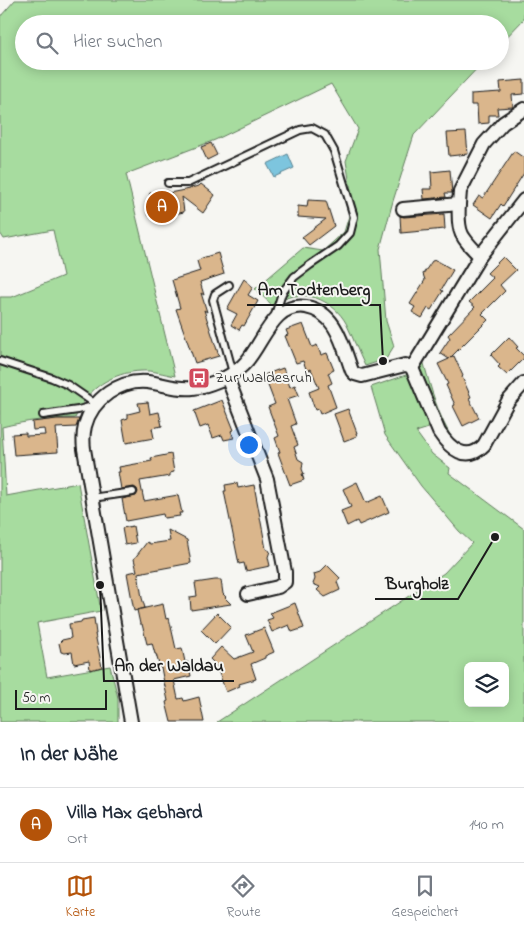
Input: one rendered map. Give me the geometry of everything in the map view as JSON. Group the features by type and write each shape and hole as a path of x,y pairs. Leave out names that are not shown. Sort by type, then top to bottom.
{"street":[{"path":"480,256 464,240 458,224 460,191 484,144 503,122 524,109"},
{"path":"412,368 480,256 524,200"},
{"path":"403,209 459,204"},
{"path":"131,722 84,449 83,436 85,425 90,414 103,396 122,385 134,382 147,382 181,388 192,388 214,383 230,375 246,362 273,321 280,314 289,308 297,307 313,309 326,316 332,322 339,335 352,371 355,374 362,376 405,365 412,368 439,432 445,441 457,451 472,453 484,445 508,401 524,383"},
{"path":"230,375 267,479 285,572 285,582 278,587 248,594"}],"lane":[{"path":"168,183 188,183 300,130 312,128 325,135 334,151 354,217 350,233 338,246 294,277 282,293 273,321"},
{"path":"229,285 215,294 213,300 230,375"},
{"path":"0,361 68,385 97,405"},
{"path":"43,415 97,405"},
{"path":"92,498 133,492"}],"green space":[{"path":"15,0 524,0 524,19 509,35 509,15 15,15 15,70 475,70 414,135 380,249 386,321 394,346 386,359 365,366 346,323 335,309 328,304 312,297 295,296 272,305 255,289 303,248 323,251 344,232 353,203 346,161 358,129 331,84 215,140 126,174 175,376 145,371 116,376 102,384 89,395 75,418 38,420 2,427 6,496 78,483 101,611 37,623 47,677 110,666 118,698 118,722 0,722 0,297 12,297 63,276 53,230 4,239 0,233 0,17"},
{"path":"423,360 439,413 454,441 438,425 416,432 432,454 450,468 449,473 524,529 524,722 217,722 444,573 472,543 459,531 421,486 385,435 371,387 406,375"}],"water":[{"path":"288,154 294,168 274,177 267,164"}],"building":[{"path":"524,80 524,94 512,95 513,107 497,108 498,115 489,115 489,123 478,124 477,105 471,105 471,94 501,92 500,82"},
{"path":"466,132 468,154 449,156 447,133"},
{"path":"211,143 217,155 207,160 201,147"},
{"path":"514,151 524,158 524,173 503,206 501,204 492,218 473,205 479,196 483,198"},
{"path":"450,170 452,193 445,193 446,197 424,199 423,189 432,189 431,172"},
{"path":"201,184 215,195 203,213 182,197 184,212 174,214 172,200 156,220 147,214 152,207 149,199 150,193 167,191 169,193 190,189"},
{"path":"308,200 326,201 334,226 309,245 302,237 326,219 298,217 298,206 307,207"},
{"path":"444,214 445,229 401,233 400,216"},
{"path":"218,253 224,274 200,282 204,295 201,293 207,312 204,310 219,356 195,363 176,309 180,308 172,280 200,271 197,261"},
{"path":"503,257 516,270 500,285 505,291 482,314 488,320 450,358 454,356 471,397 469,398 479,418 463,426 453,406 455,405 446,385 448,384 438,364 449,359 440,353 450,338 448,335 475,307 469,302 493,278 487,273"},
{"path":"436,260 453,270 431,310 428,308 422,318 412,312 415,307 410,304 425,280 423,274 432,261"},
{"path":"244,279 253,287 248,295 258,301 244,326 242,325 239,330 231,325 237,314 227,309"},
{"path":"303,324 312,347 317,345 321,355 327,353 334,370 328,373 332,383 328,385 336,407 320,414 318,409 315,410 309,392 319,388 311,369 307,371 303,361 296,363 285,336 288,335 286,330"},
{"path":"509,337 518,347 516,348 524,358 507,375 498,367 500,365 491,355"},
{"path":"283,368 290,387 295,385 299,395 287,399 296,424 291,426 298,445 294,447 298,459 303,462 302,469 304,474 302,474 304,480 290,485 278,453 280,452 275,438 279,436 268,407 275,404 264,375"},
{"path":"222,400 234,430 231,431 234,438 224,440 222,435 213,438 208,425 200,428 194,411"},
{"path":"148,402 150,414 159,412 162,426 152,428 154,438 126,443 122,420 128,418 128,414 140,411 138,403"},
{"path":"348,409 357,436 344,441 334,414"},
{"path":"79,419 76,427 56,428 58,452 14,455 12,434 26,433 26,436 45,435 44,429 33,430 32,422"},
{"path":"171,454 174,472 170,473 170,476 140,481 144,501 178,495 182,513 179,513 180,516 164,518 163,514 126,521 122,499 136,496 138,492 134,487 121,489 119,467 152,461 151,458"},
{"path":"357,482 366,503 382,496 389,512 359,525 357,521 347,526 341,511 351,507 343,489"},
{"path":"237,483 238,488 254,485 266,549 270,551 268,557 270,566 246,571 244,563 239,564 224,491 226,491 225,485"},
{"path":"133,526 136,543 125,545 122,528"},
{"path":"168,530 187,540 191,563 138,573 145,608 134,611 127,573 137,571 134,559 147,542 150,544 170,541"},
{"path":"327,565 340,578 337,582 340,590 325,597 317,590 320,587 313,584 314,574 320,572"},
{"path":"221,580 223,594 231,604 191,610 190,597 197,596 195,583"},
{"path":"295,603 304,628 292,632 289,625 272,632 267,620 273,618 270,613"},
{"path":"163,604 166,619 169,618 176,649 182,648 191,676 174,680 178,699 183,698 184,701 199,697 204,722 171,722 161,668 152,643 147,644 137,610"},
{"path":"217,613 231,627 215,644 201,630"},
{"path":"94,618 95,634 102,667 90,670 89,661 74,664 72,652 61,652 59,643 62,640 71,638 69,624"},
{"path":"264,628 274,652 251,664 256,679 239,684 240,686 226,692 216,665 210,659 221,647 234,659 253,652 246,635"}],"place":[{"name":"Villa Max Gebhard","path":"162,207"},
{"name":"Am Todtenberg","path":"383,361"},
{"name":"Zur Waldesruh","path":"199,378"},
{"name":"Burgholz","path":"495,537"},
{"name":"An der Waldau","path":"100,585"}]}
